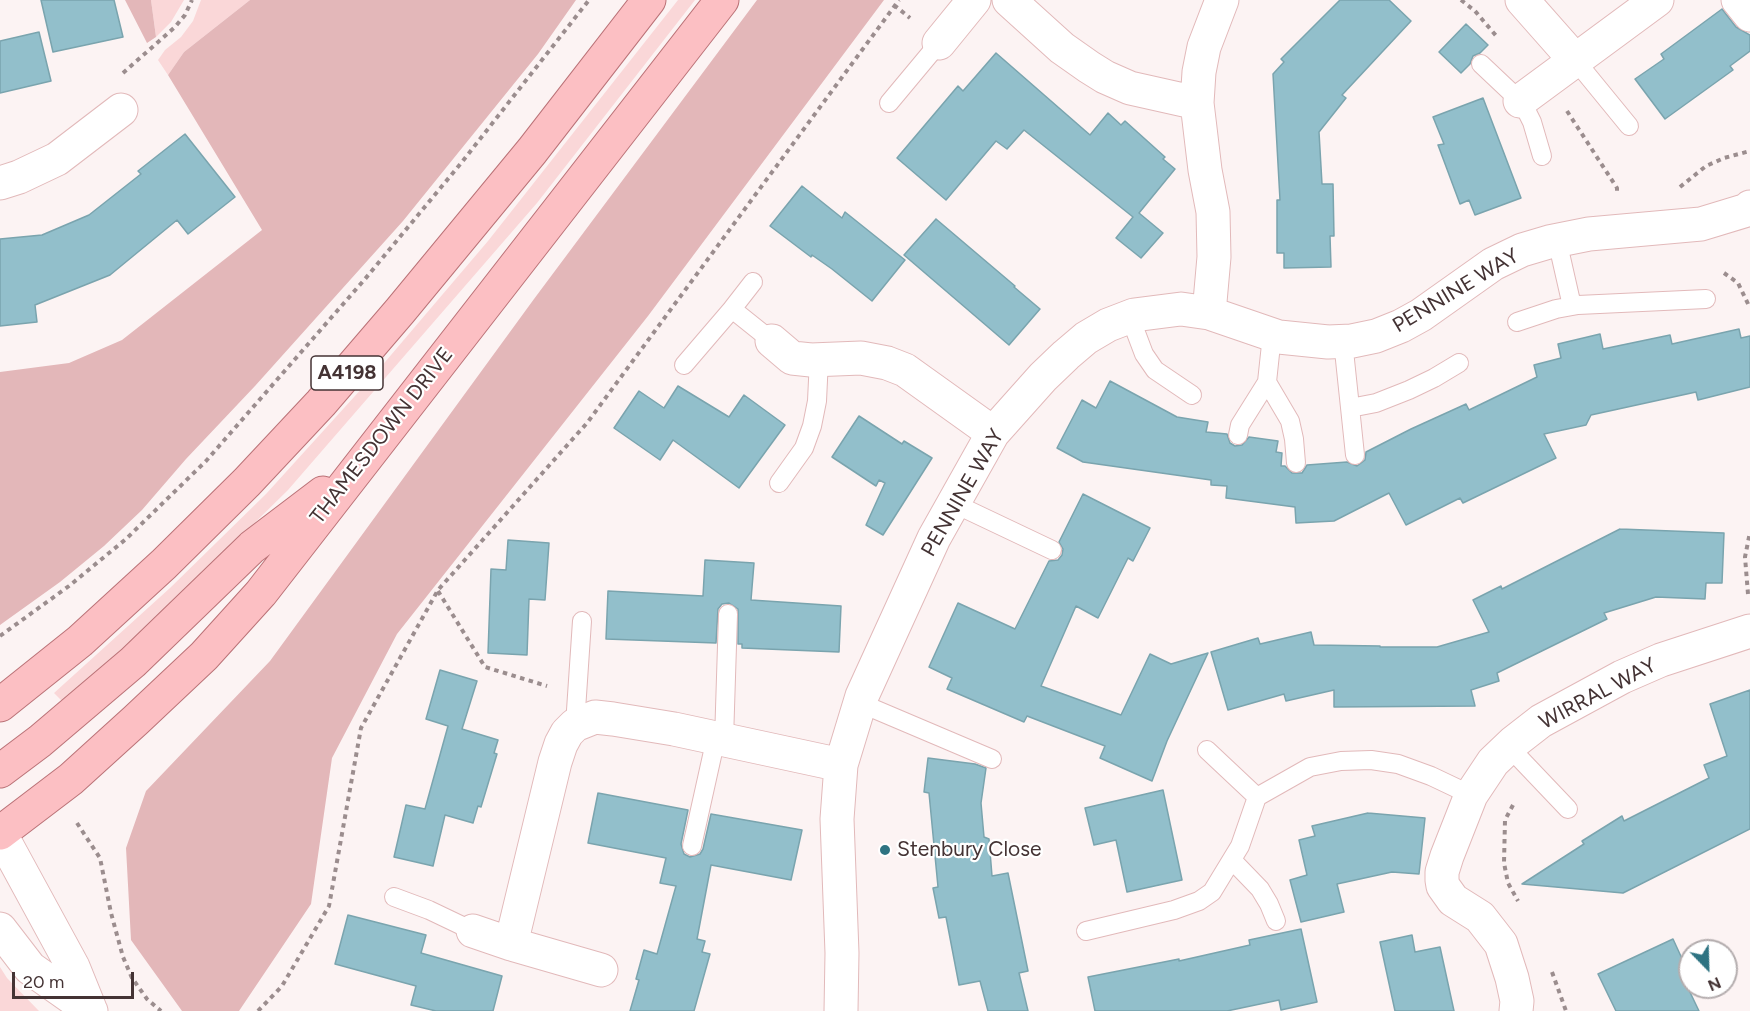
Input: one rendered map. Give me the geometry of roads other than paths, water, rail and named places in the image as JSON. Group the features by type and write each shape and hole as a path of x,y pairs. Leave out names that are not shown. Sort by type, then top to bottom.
{"main road":[{"name":"A4198","path":"0,705 80,641 164,564 247,482 321,403 532,151 650,0"},
{"name":"THAMESDOWN DRIVE","path":"0,833 54,793 204,656 261,593 722,0"},
{"path":"0,771 40,741 133,662 252,546 360,464"}],"street":[{"path":"939,43 974,0"},
{"path":"1009,0 1062,48 1105,77 1130,88 1197,103"},
{"path":"1209,313 1214,256 1213,212 1202,150 1197,103 1199,72 1204,47 1222,0"},
{"path":"1522,0 1575,60"},
{"path":"1531,93 1657,0"},
{"path":"1738,0 1750,15"},
{"path":"0,183 57,159 121,110"},
{"name":"PENNINE WAY","path":"841,1011 842,942 837,819 841,765 860,703 934,538 993,433 1066,355 1086,338 1108,325 1130,316 1158,310 1181,309 1209,313 1272,334 1300,340 1343,341 1376,336 1401,326 1436,305 1493,264 1521,250 1588,234 1701,224 1749,211"},
{"path":"772,341 792,358 861,358 887,363 905,370 993,433"},
{"name":"WIRRAL WAY","path":"1516,1011 1517,1001 1512,978 1501,944 1480,917 1453,900 1443,886 1447,856 1471,795 1493,762 1541,721 1622,677 1696,647 1750,631"},
{"path":"511,945 555,762 561,744 575,725 595,717 613,719 841,765"},
{"path":"0,833 74,967 90,1010"},
{"path":"0,929 30,968 90,1010"},
{"path":"473,931 511,945 601,970"}],"lane":[{"path":"889,103 939,43"},
{"path":"1575,60 1629,126"},
{"path":"1481,64 1531,93 1532,122 1542,156"},
{"path":"1557,240 1572,306"},
{"path":"684,365 753,282"},
{"path":"1517,322 1572,306 1706,299"},
{"path":"732,309 772,341"},
{"path":"1130,316 1144,354 1155,370 1192,395"},
{"path":"1238,435 1240,425 1267,382 1272,334"},
{"path":"1343,341 1355,455"},
{"path":"779,483 804,448 812,426 817,401 819,359"},
{"path":"1350,408 1376,402 1409,390 1459,363"},
{"path":"1267,382 1290,421 1296,463"},
{"path":"953,503 1052,550"},
{"path":"692,846 720,739 728,614"},
{"path":"575,725 582,621"},
{"path":"860,703 992,759"},
{"path":"1509,747 1568,809"},
{"path":"1207,750 1257,796"},
{"path":"1086,930 1199,902 1212,892 1240,846 1257,796 1310,767 1341,761 1371,760 1398,764 1431,776 1471,795"},
{"path":"1232,860 1260,889 1276,921"},
{"path":"393,897 429,910 473,931"}],"place":[{"name":"Stenbury Close","path":"885,850"}]}
